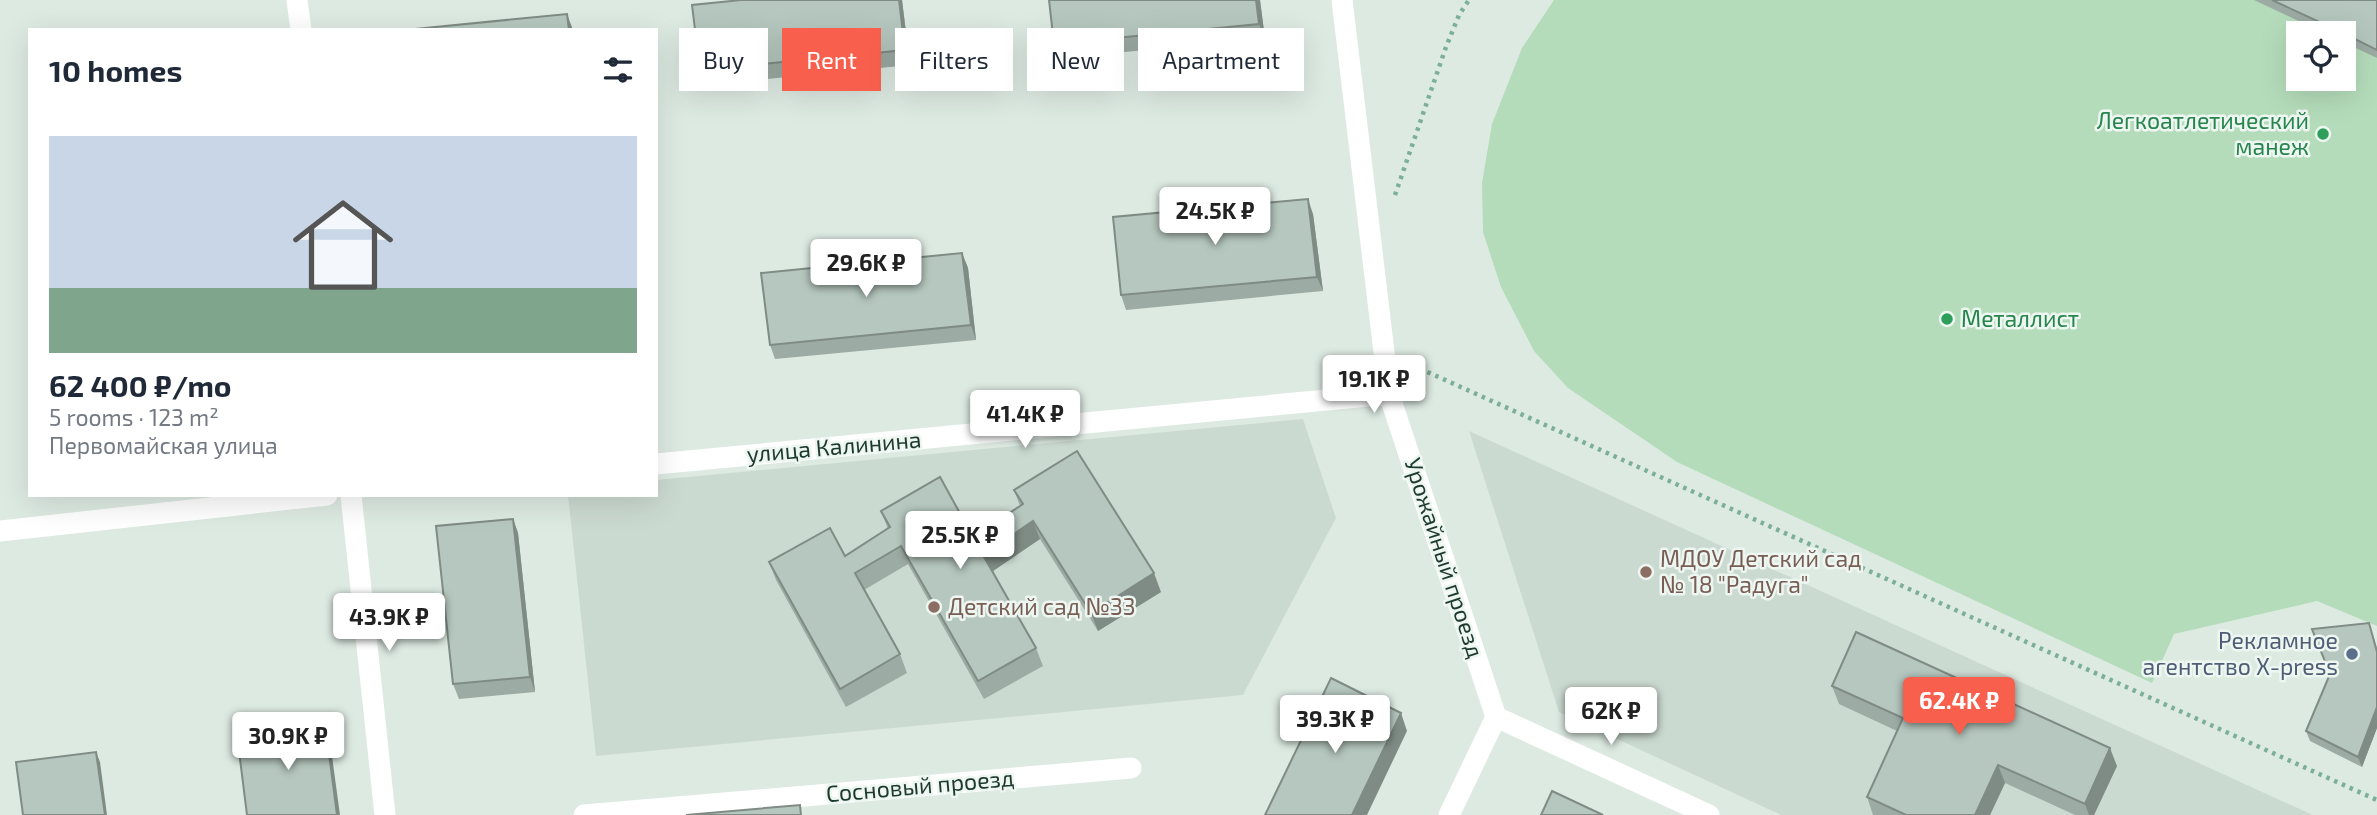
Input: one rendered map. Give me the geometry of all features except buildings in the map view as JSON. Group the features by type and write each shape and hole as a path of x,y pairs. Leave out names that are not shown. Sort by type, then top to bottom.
{"street":[{"path":"297,0 301,28"},
{"name":"Урожайный проезд","path":"1342,0 1389,394 1496,717"},
{"name":"улица Калинина","path":"658,464 1389,394"},
{"path":"0,531 309,497"},
{"path":"351,497 385,815"},
{"path":"1449,815 1496,717 1709,815"},
{"name":"Сосновый проезд","path":"584,815 1131,768"}],"path":[{"path":"1391,206 1446,47 1459,15 1469,0"},
{"path":"1383,352 2377,800"}],"shaded area":[{"name":"Детский сад №33","path":"1303,419 1336,518 1243,695 596,756 568,497 658,497 658,480"},
{"name":"МДОУ Детский сад № 18 \"Радуга\"","path":"1469,431 2313,815 1781,815 1559,712"}],"green space":[{"name":"Металлист","path":"1554,0 2377,0 2377,626 2317,601 2174,634 2152,683 1677,462 1568,388 1534,351 1501,287 1483,232 1482,183 1492,124 1522,48"}],"place":[{"name":"Легкоатлетический манеж","path":"2323,134"},
{"name":"Металлист","path":"1947,319"},
{"name":"МДОУ Детский сад № 18 \"Радуга\"","path":"1646,572"},
{"name":"Детский сад №33","path":"934,607"},
{"name":"Рекламное агентство X-press","path":"2352,654"}]}
